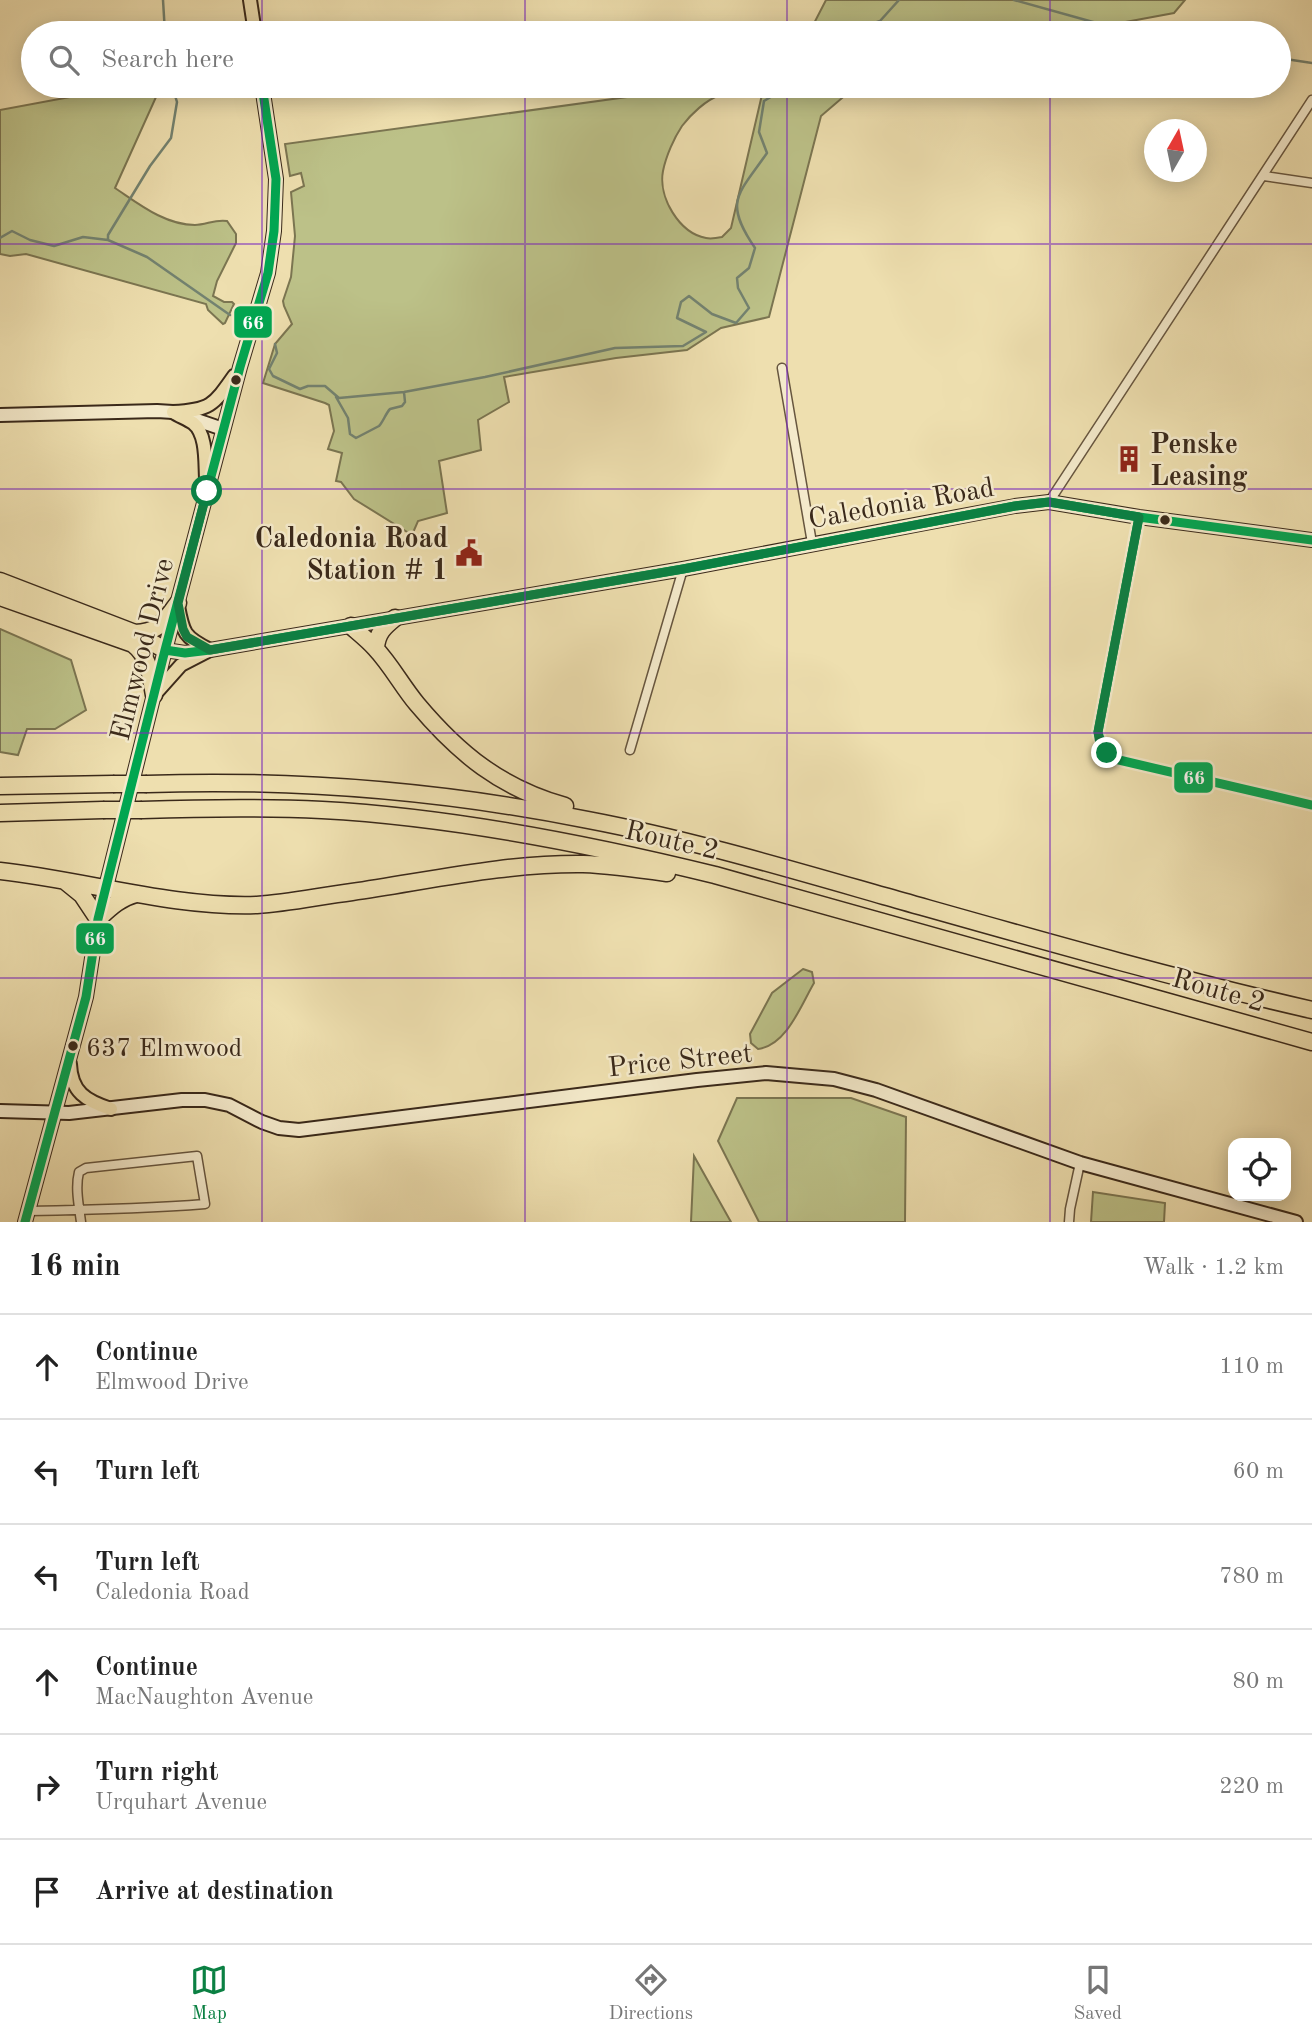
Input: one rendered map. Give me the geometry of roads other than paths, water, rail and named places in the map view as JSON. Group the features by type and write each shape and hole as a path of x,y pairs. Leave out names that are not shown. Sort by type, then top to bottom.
{"highway":[{"path":"0,581 165,650"},
{"path":"0,597 134,638 158,628 178,603"},
{"path":"376,648 376,639 382,628 396,618"},
{"path":"351,626 376,648 425,713 453,744 485,769 532,796 621,821 650,834"},
{"path":"134,638 149,668 154,695"},
{"name":"Route 2","path":"0,786 246,782 370,789 524,808 592,820 741,856 1149,971 1312,1010"},
{"name":"Route 2","path":"0,813 285,809 366,813 534,837 622,853 715,875 1312,1042"},
{"path":"0,871 234,905 260,905 510,869 583,864 683,875 722,884 758,888"},
{"path":"64,881 82,895 98,919 116,902 139,893"}],"main road":[{"path":"250,0 253,21"},
{"name":"Elmwood Drive","path":"27,1216 86,997 98,919 165,650 223,429 268,273 274,231 276,180 264,98"},
{"path":"173,412 193,411 209,406 218,399 240,367"},
{"path":"173,412 193,423 201,435 207,491"},
{"path":"178,603 187,637 210,650"},
{"path":"154,695 181,665 210,650"},
{"path":"69,1060 75,1086 83,1096 111,1109"}],"street":[{"path":"1049,502 1312,100"},
{"path":"1264,176 1312,183"},
{"path":"782,368 812,543"},
{"path":"0,415 173,412 223,429"},
{"name":"Caledonia Road","path":"165,650 185,653 210,650 683,569 812,543 1049,502 1312,540"},
{"path":"1139,517 1098,732 1100,744 1107,753 1119,760 1312,805"},
{"path":"630,750 683,569"},
{"name":"Price Street","path":"0,1111 69,1113 182,1100 205,1100 229,1105 279,1128 299,1130 766,1073 834,1079 876,1090 1080,1163 1296,1222"},
{"path":"27,1216 79,1210 205,1204 197,1156 86,1168 79,1172 77,1182 79,1210 81,1222"},
{"path":"1069,1222 1080,1163"}],"waterway":[{"path":"163,0 164,21"},
{"path":"880,21 899,0"},
{"path":"1014,0 1089,21"},
{"path":"1291,60 1312,63"},
{"path":"108,240 108,235 150,166 171,138 176,98"},
{"path":"275,344 277,353 269,369 273,376 300,389 325,386 339,398 404,392 615,348 683,346 706,332 677,318 681,302 689,296 712,314 736,323 749,308 738,288 737,278 749,268 755,248 739,219 738,199 748,179 767,153 759,132 764,101 769,98"},
{"path":"0,238 12,231 30,240 54,246 83,237 108,240 147,257 230,315"},
{"path":"336,397 348,418 350,434 356,438 379,426 390,409 402,406 405,402 404,392"}],"place":[{"name":"Penske Leasing","path":"1129,459"},
{"name":"Caledonia Road Station # 1","path":"469,553"},
{"name":"637 Elmwood","path":"73,1046"}]}
